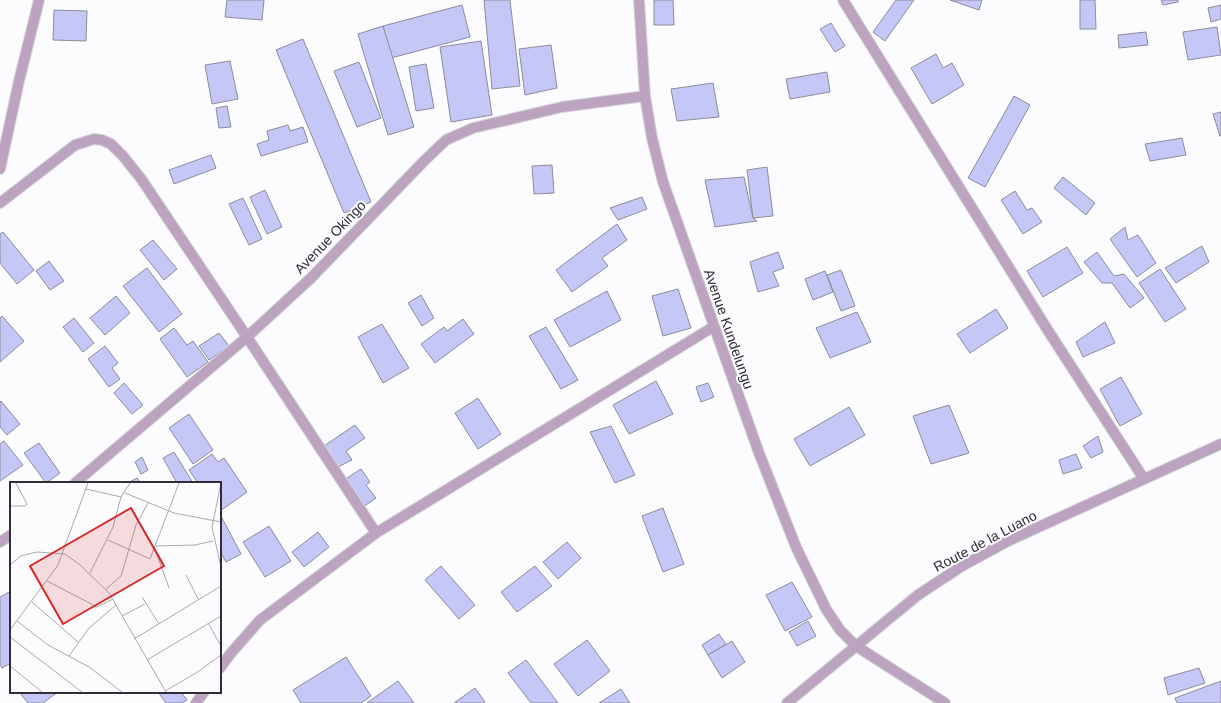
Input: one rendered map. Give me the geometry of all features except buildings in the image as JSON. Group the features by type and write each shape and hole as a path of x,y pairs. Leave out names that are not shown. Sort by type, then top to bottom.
{"street":[{"path":"0,169 19,81 40,0"},
{"name":"Avenue Kundelungu","path":"639,0 645,96 652,138 663,182 713,327 759,453 796,547 826,609 840,630 856,646 945,703"},
{"path":"843,0 1047,329 1144,479"},
{"name":"Avenue Okingo","path":"76,482 247,336 311,278 446,140 474,128 546,110 645,96"},
{"path":"0,203 75,145 94,139 102,140 111,144 123,156 142,180 247,336 376,533"},
{"path":"221,667 260,620 376,533 713,327"},
{"name":"Route de la Luano","path":"787,703 918,595 962,566 1008,541 1221,444"},
{"path":"0,542 10,536"},
{"path":"196,703 203,693"}]}
